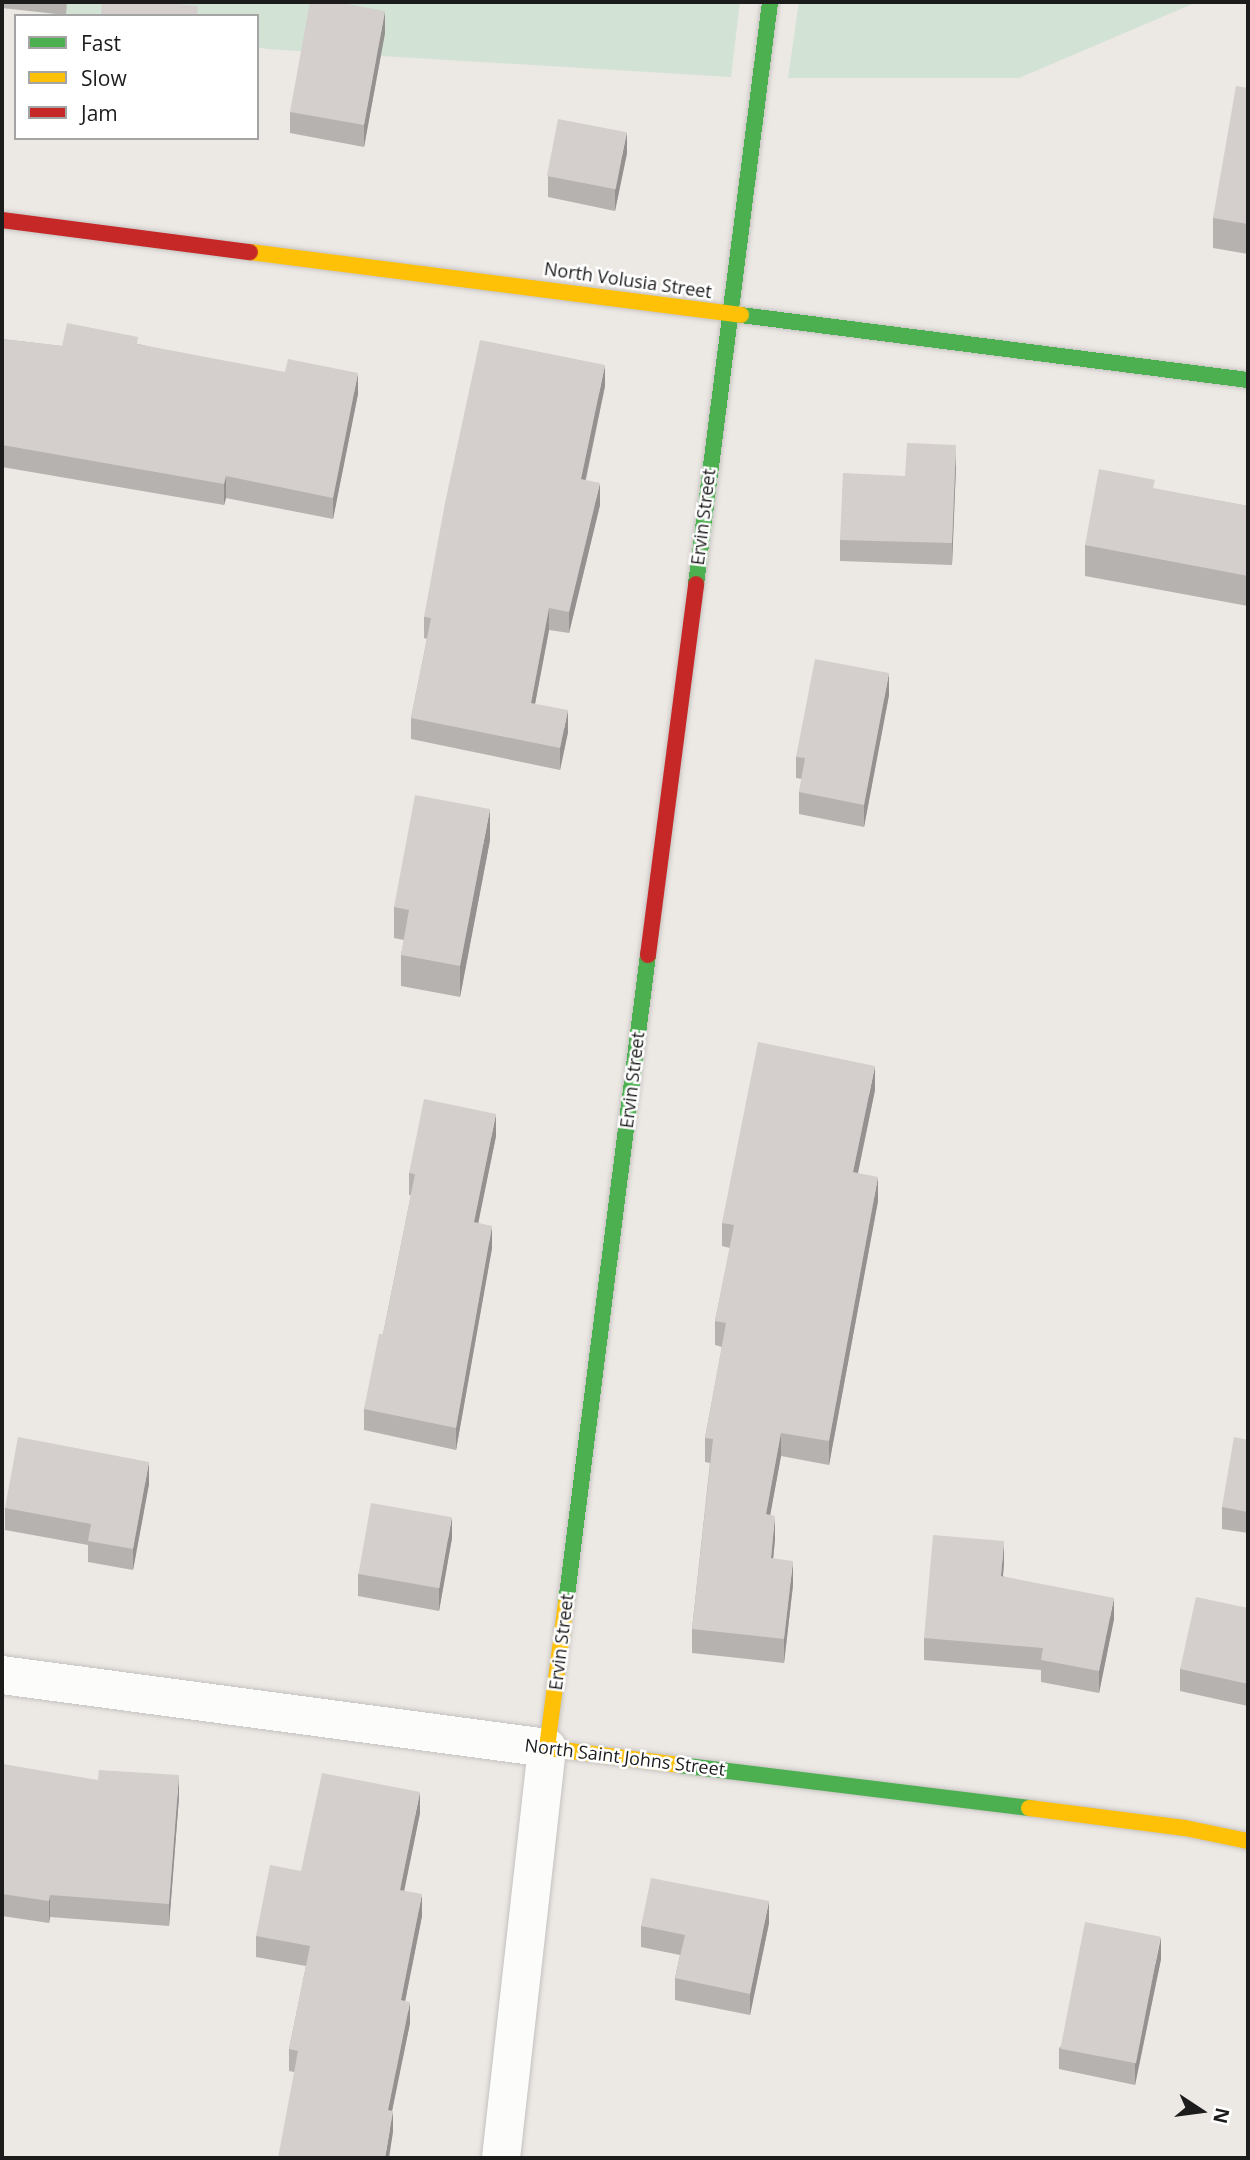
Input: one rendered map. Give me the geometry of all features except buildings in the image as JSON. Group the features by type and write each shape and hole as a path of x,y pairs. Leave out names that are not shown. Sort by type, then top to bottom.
{"street":[{"name":"Ervin Street","path":"501,2158 547,1748 769,2"},
{"name":"North Volusia Street","path":"2,220 1248,380"},
{"name":"North Saint Johns Street","path":"2,1675 547,1748 1185,1828 1248,1842"}],"green space":[{"path":"2,2 740,2 731,77 267,49 259,47 259,14 52,14 2,6"},
{"path":"799,2 1197,2 1019,78 788,78"}],"traffic: fast":[{"path":"696,584 770,2"},
{"path":"741,315 1248,380"},
{"path":"566,1603 648,955"},
{"path":"679,1765 1029,1808"}],"traffic: slow":[{"path":"250,252 741,315"},
{"path":"566,1603 547,1748 679,1765"},
{"path":"1029,1808 1185,1828 1248,1841"}],"traffic: jam":[{"path":"2,220 250,252"},
{"path":"648,955 696,584"}]}
